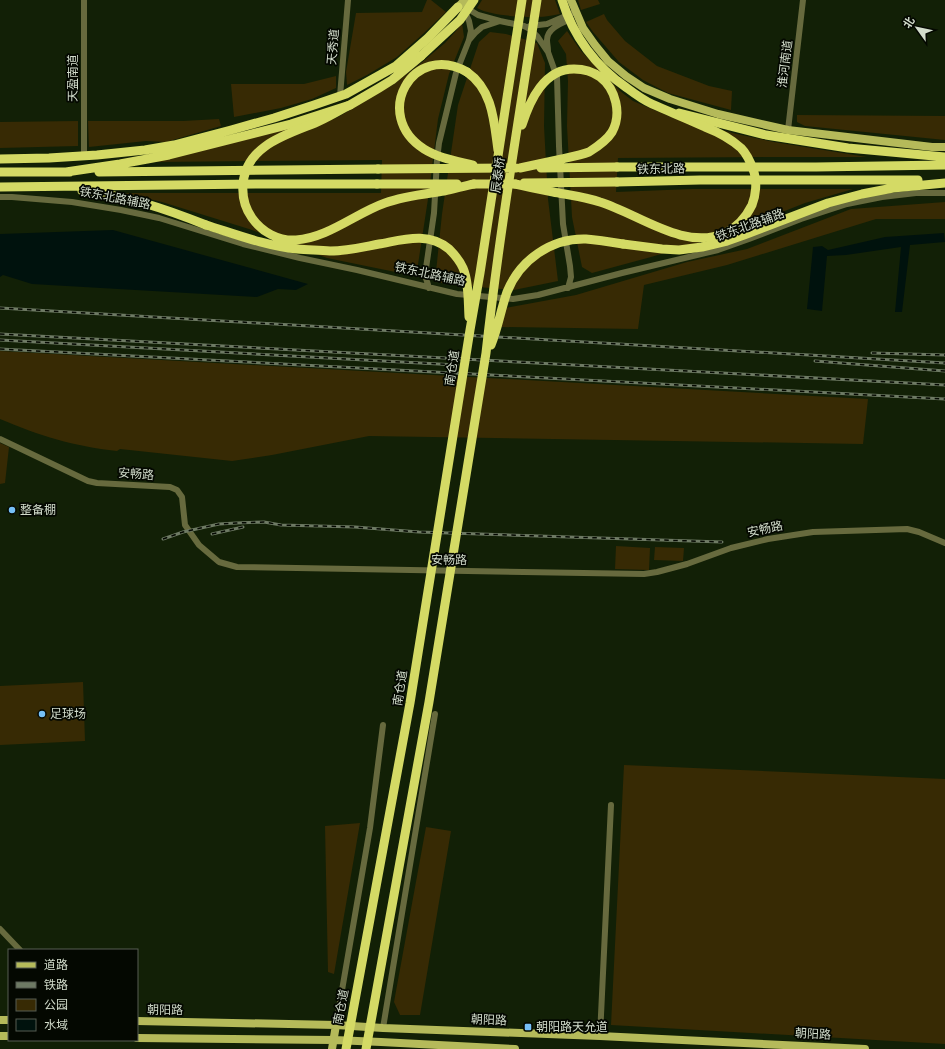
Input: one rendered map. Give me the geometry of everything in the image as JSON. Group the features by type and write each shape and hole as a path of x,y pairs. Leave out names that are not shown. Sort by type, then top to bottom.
{"highway":[{"path":"474,0 460,20 448,32 392,80 331,116 285,134 258,152 244,173 242,190 247,210 255,223 269,234 285,240 297,240 318,235 393,200 474,184"},
{"name":"辰泰桥","path":"470,330 522,0"},
{"name":"辰泰桥","path":"486,353 512,159 537,0"},
{"path":"515,184 603,202 655,226 686,237 698,238 723,234 733,228 746,215 755,193 754,174 751,162 740,147 718,132 640,98 615,80 594,59 573,28 562,0"},
{"path":"0,159 84,156 145,150 174,145 274,118 346,94 396,66 428,38 461,4"},
{"path":"484,168 435,154 424,149 410,137 402,123 399,112 402,93 412,77 422,69 445,64 470,74 490,102 498,152"},
{"path":"512,159 526,112 536,91 556,72 568,69 582,69 592,72 604,81 613,95 617,113 612,131 605,140 589,152 520,168"},
{"path":"0,172 66,172 169,155 291,124 350,105"},
{"path":"672,112 766,135 848,148 945,157"},
{"name":"铁东北路","path":"66,172 617,167 816,167 945,164"},
{"name":"铁东北路","path":"39,187 265,184 515,184 535,182 700,180 945,182"},
{"path":"366,1049 429,702 486,353 491,344 513,280 528,261 537,254 547,248 567,240 586,239 678,250 695,248 726,241 828,203 862,194 893,188 945,182"},
{"path":"0,187 39,187 114,196 171,211 206,225 245,237 296,249 346,250 417,238 437,242 453,253 463,268 468,292 470,330"},
{"name":"南仓道","path":"346,1049 410,702 470,330"}],"main road":[{"path":"571,0 583,28 608,61 626,76 644,88 670,99 718,114 788,130 932,147 945,147"},
{"name":"朝阳路","path":"138,1021 336,1025 865,1049"},
{"path":"332,1049 336,1025"},
{"path":"380,1045 383,1028"},
{"path":"138,1038 334,1040 380,1045 458,1046 516,1049"},
{"path":"387,1049 395,1047 436,1048 458,1046"}],"street":[{"name":"天盈南道","path":"84,0 84,156"},
{"name":"天秀道","path":"340,96 348,0"},
{"name":"淮河南道","path":"788,130 804,0"},
{"path":"461,4 478,15 524,26 530,29 548,52"},
{"path":"429,288 425,276 434,213 439,143 456,73 469,40 471,28 461,4"},
{"path":"524,26 547,24 576,14"},
{"path":"568,288 571,277 563,224 557,77 548,52 547,40 551,31 576,14"},
{"path":"469,40 482,27 500,21"},
{"name":"铁东北路辅路","path":"0,197 96,205 159,218 243,244 429,288 456,294 513,298 538,295 568,288 622,273 718,250 749,240 813,215 862,200 916,193 945,193"},
{"name":"安畅路","path":"0,439 88,481 97,483 170,487 177,490 182,497 185,525 199,545 219,562 238,567 644,574 687,564 731,548 768,539 813,532 908,529 945,543"},
{"path":"383,1028 435,714"},
{"path":"336,1025 370,828 383,725"},
{"path":"600,1036 611,805"},
{"path":"0,929 19,949"}],"green space":[{"path":"427,0 431,0 446,12 397,57 347,85 346,72 356,13 422,12"},
{"path":"482,0 555,0 560,14 538,17 490,13 477,8"},
{"path":"578,0 598,0 600,4 581,10"},
{"path":"604,14 607,20 625,41 657,66 709,86 732,91 731,110 668,93 643,80 619,62 586,22"},
{"path":"462,23 464,37 449,74 438,119 417,271 410,275 327,258 249,229 162,202 124,193 381,193 382,160 154,162 278,130 319,125 338,117 394,84 445,43"},
{"path":"567,31 581,51 620,91 633,101 671,117 774,142 867,157 618,158 616,192 692,189 853,189 805,203 731,233 592,273 582,267 572,217 567,126 568,81 566,54 558,41"},
{"path":"490,32 506,34 537,43 545,63 544,126 548,199 558,281 514,290 441,283 436,272 442,214 458,105 479,42"},
{"path":"336,76 336,88 312,99 281,108 234,117 231,84 304,84"},
{"path":"797,115 945,116 945,140 805,126 797,122"},
{"path":"219,119 221,126 166,142 146,141 89,147 88,121 183,121"},
{"path":"78,121 78,146 0,148 0,122"},
{"path":"945,202 945,219 876,219 727,265 644,285 638,329 501,327 505,308 576,295 687,262 747,249 851,209"},
{"path":"0,351 868,399 863,444 369,436 272,455 232,461 120,449 117,451 101,449 71,443 43,435 0,419"},
{"path":"0,443 9,447 5,483 0,484"},
{"path":"616,546 650,548 649,570 615,569"},
{"path":"655,547 684,548 683,561 654,560"},
{"name":"足球场","path":"83,682 85,741 0,745 0,686"},
{"path":"624,765 945,779 945,1044 611,1025"},
{"path":"360,823 334,974 328,972 325,826"},
{"path":"426,827 451,831 420,1015 400,1015 394,1002"}],"water":[{"path":"113,230 308,284 296,290 278,289 257,297 32,284 3,275 0,277 0,234"},
{"path":"944,233 945,242 910,245 902,312 895,312 901,247 846,255 827,256 822,311 807,309 813,247 822,246 828,250 885,237"}],"railway":[{"path":"0,308 945,363"},
{"path":"0,334 945,385"},
{"path":"0,340 457,365"},
{"path":"0,349 945,399"},
{"path":"872,353 945,355"},
{"path":"815,361 945,371"},
{"path":"163,539 183,532 219,524 264,522 281,525 355,527 419,532 722,542"},
{"path":"212,534 243,527"}],"place":[{"name":"整备棚","path":"12,510"},
{"name":"足球场","path":"42,714"},
{"name":"朝阳路天允道","path":"528,1027"}]}
